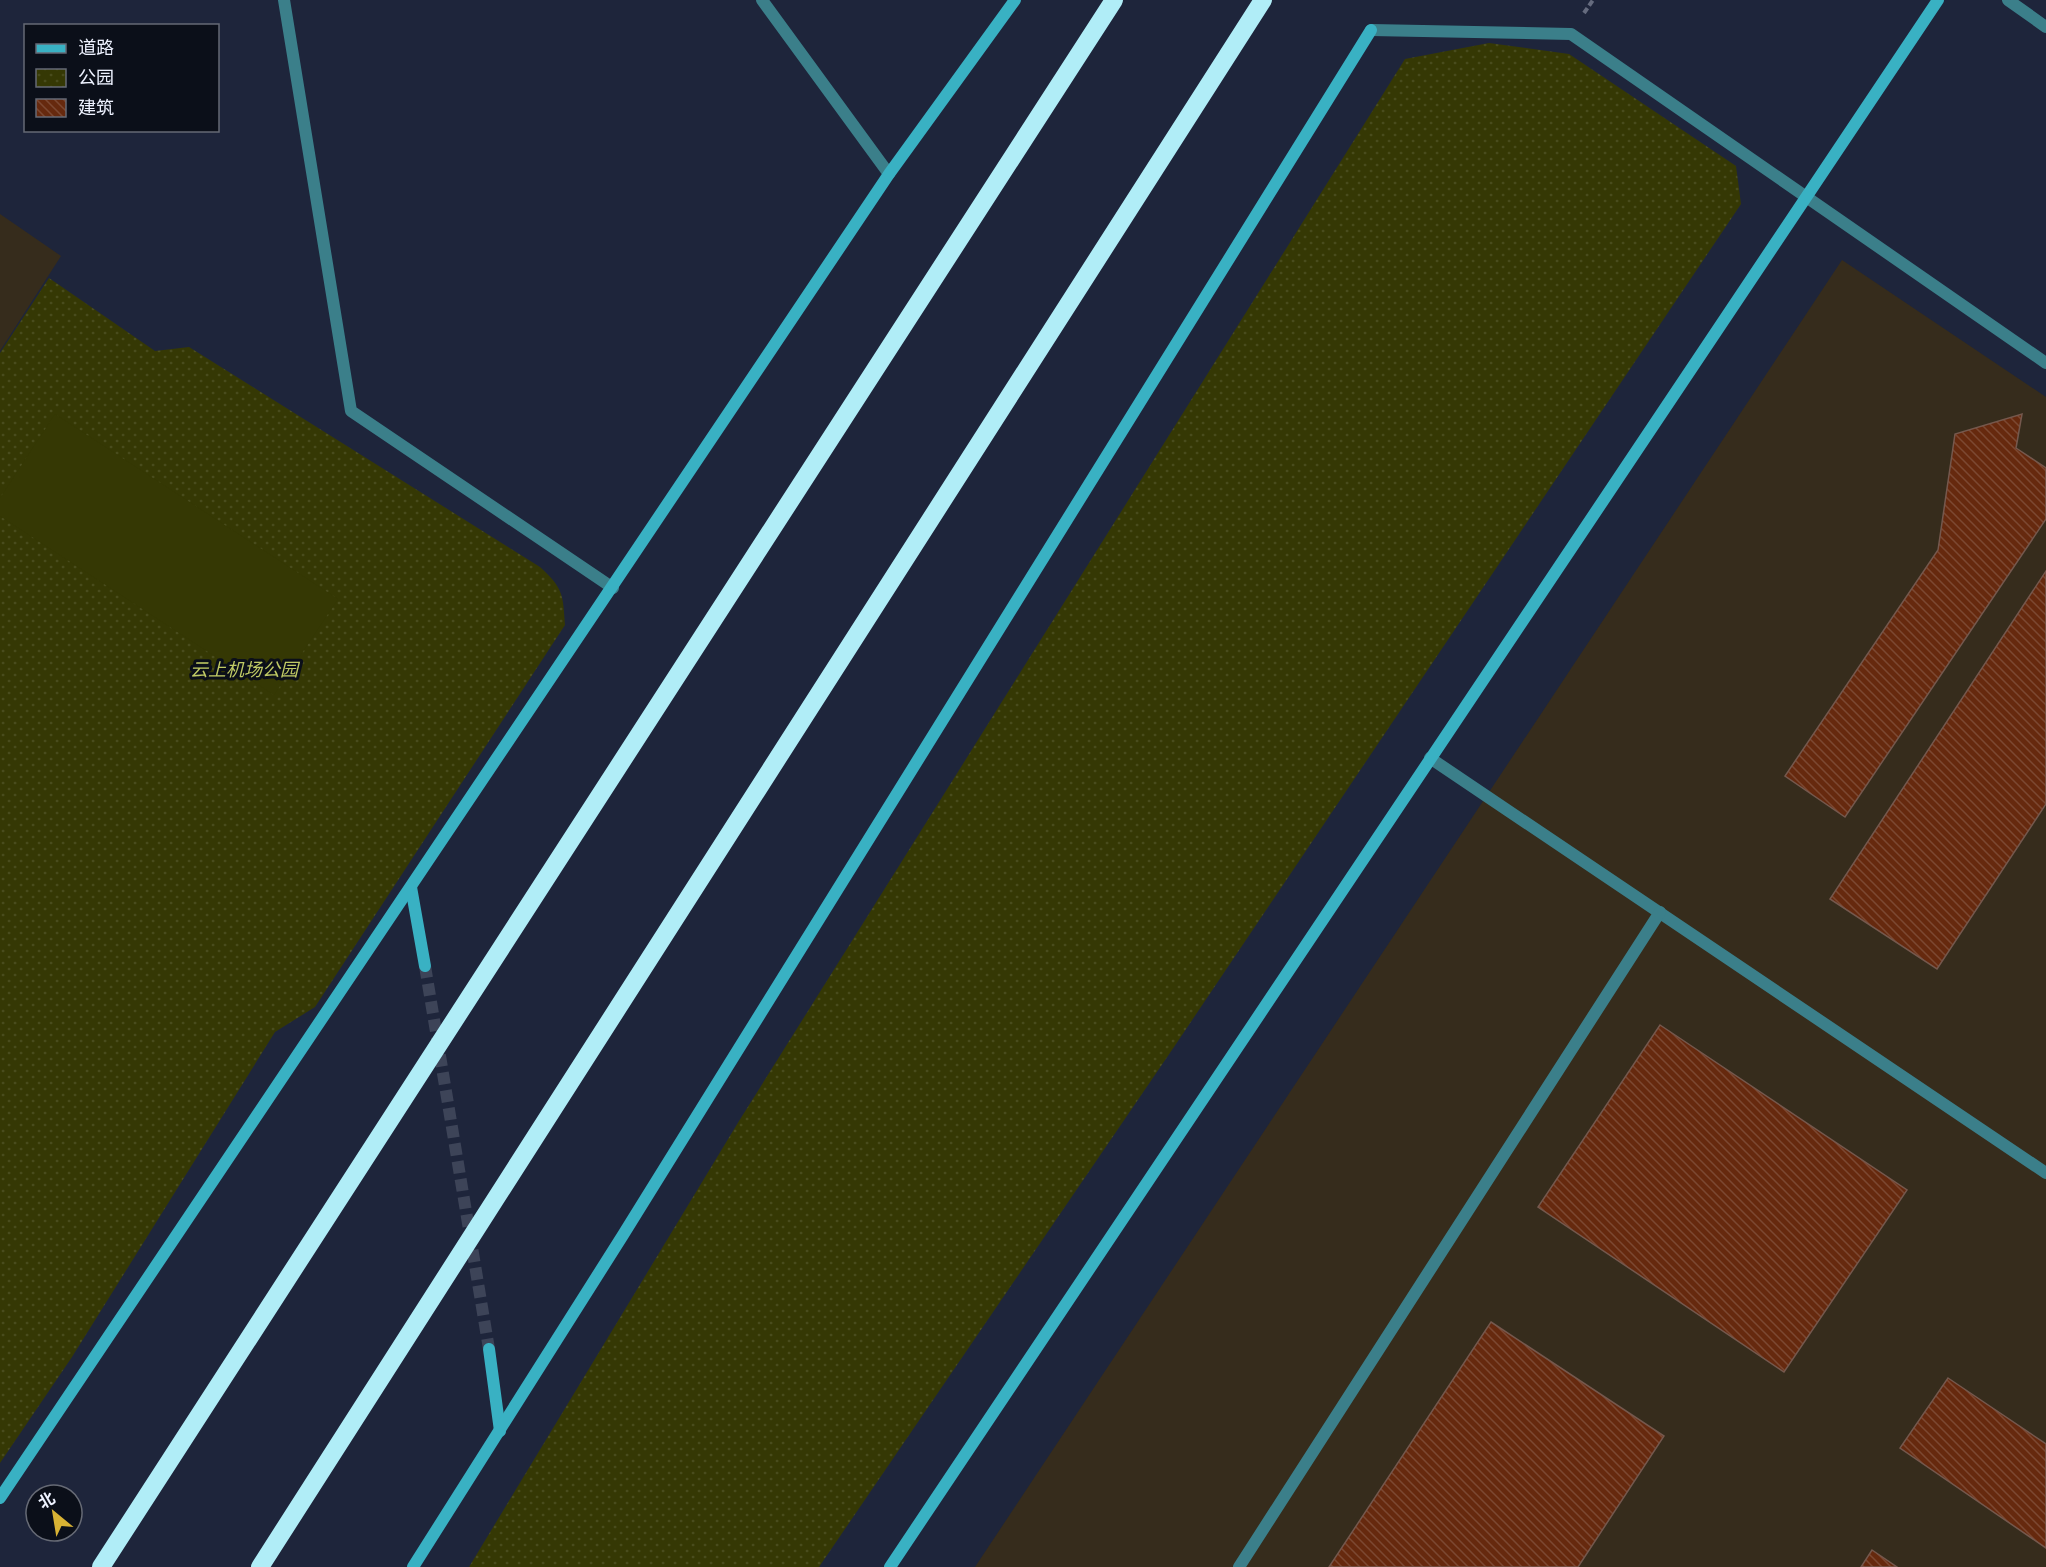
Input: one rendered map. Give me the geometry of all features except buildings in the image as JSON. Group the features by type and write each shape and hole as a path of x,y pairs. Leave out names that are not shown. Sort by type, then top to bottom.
{"highway":[{"path":"101,1567 1114,0"},
{"path":"260,1567 1263,0"}],"street":[{"path":"284,0 351,411 613,588"},
{"path":"762,0 889,174"},
{"path":"0,1498 889,174 1015,0"},
{"path":"890,1567 1938,0"},
{"path":"2008,0 2046,27"},
{"path":"413,1567 500,1431 1371,30 1571,34 2046,363"},
{"path":"1430,758 2046,1173"},
{"path":"411,887 425,966"},
{"path":"1239,1567 1660,912"},
{"path":"489,1349 500,1431"}],"shaded area":[{"path":"0,214 61,256 0,351"},
{"path":"1842,260 2046,397 2046,1567 975,1567"}],"green space":[{"path":"1489,43 1569,54 1736,166 1741,204 1174,1047 819,1567 469,1567 739,1121 1405,59"},
{"name":"云上机场公园","path":"49,278 155,351 189,347 540,567 560,592 565,625 315,1007 275,1032 72,1357 0,1463 0,353"},
{"path":"55,414 338,599 274,695 0,516 0,498"}],"tunnel":[{"path":"425,966 489,1349"}]}
